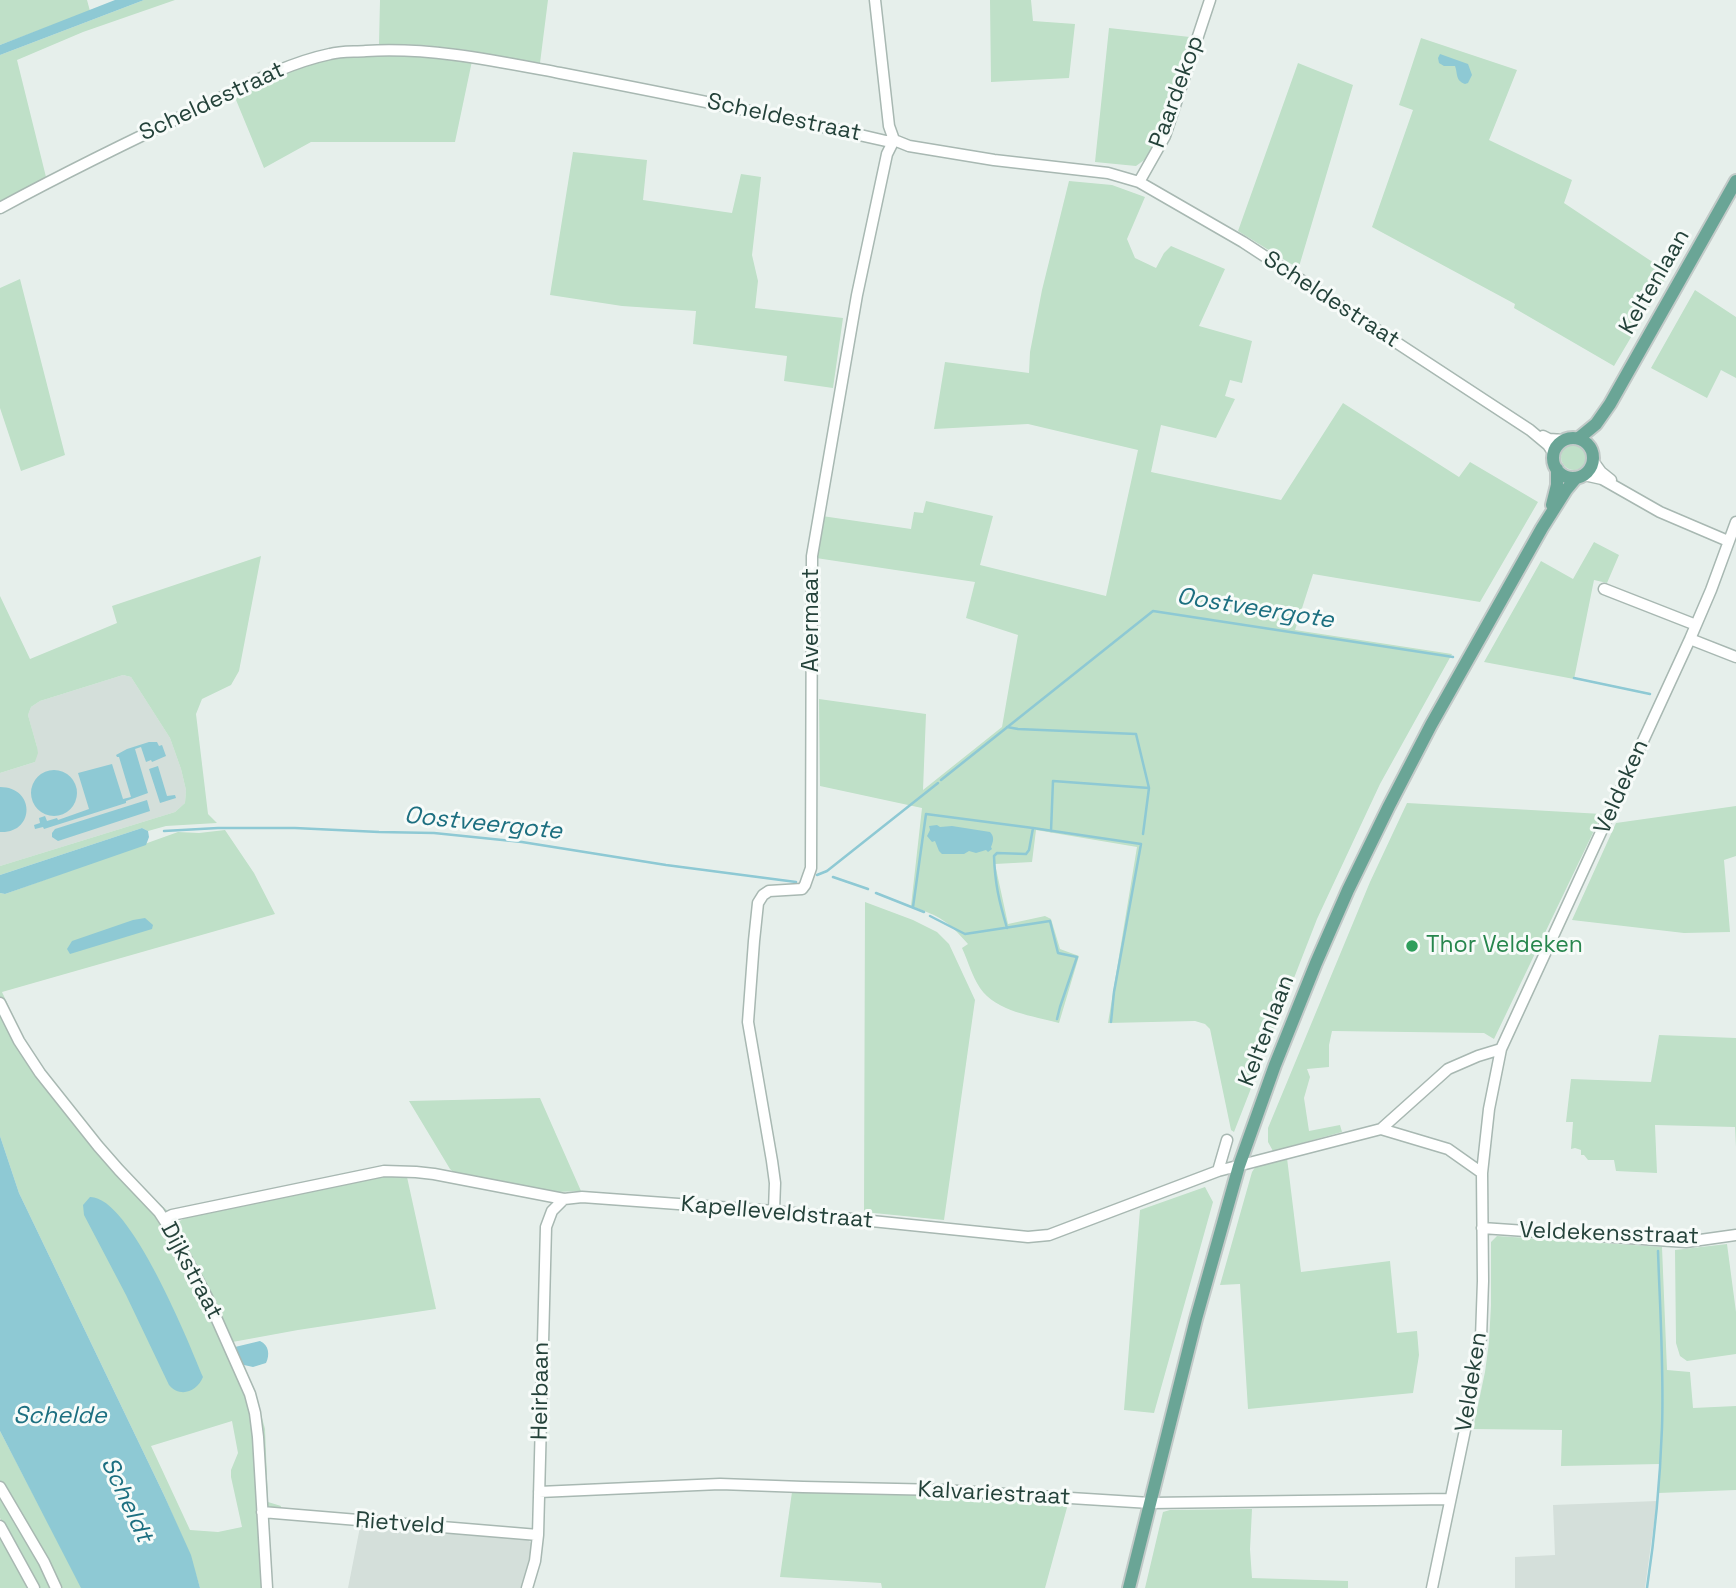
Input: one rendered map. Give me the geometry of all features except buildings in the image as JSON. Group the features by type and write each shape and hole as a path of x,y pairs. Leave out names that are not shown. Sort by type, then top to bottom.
{"main road":[{"name":"Keltenlaan","path":"1579,438 1596,424 1610,404 1736,181"},
{"name":"Keltenlaan","path":"1129,1588 1196,1319 1239,1167 1301,1000 1348,890 1431,725 1542,528 1566,490 1591,467 1595,440 1610,404"},
{"path":"1554,454 1564,440 1579,438 1586,442 1593,457"},
{"name":"Keltenlaan","path":"1542,528 1555,495 1557,470 1554,454"},
{"path":"1557,470 1566,477 1580,476"}],"street":[{"path":"875,0 889,126 894,140"},
{"name":"Paardekop","path":"1139,182 1165,136 1210,0"},
{"name":"Scheldestraat","path":"0,208 68,171 313,57 381,50 471,56 687,97 886,141 894,140 909,146 994,160 1108,173 1139,182 1243,242 1530,430 1548,445 1554,454"},
{"name":"Avermaat","path":"774,1210 775,1183 772,1161 748,1022 758,903 769,891 802,889 806,885 811,868 812,556 857,295 887,154 894,140"},
{"name":"Scheldestraat","path":"1530,430 1549,439 1564,440"},
{"path":"1593,457 1601,472 1619,487"},
{"path":"1580,476 1602,479 1660,512 1732,537"},
{"name":"Veldeken","path":"1432,1588 1481,1338 1482,1173 1489,1109 1501,1049 1690,639 1736,522"},
{"path":"1604,589 1696,625"},
{"path":"1690,639 1736,657"},
{"name":"Dijkstraat","path":"0,1003 19,1041 40,1073 98,1146 164,1219 205,1295 250,1394 257,1425 267,1588"},
{"path":"1381,1129 1448,1069 1501,1049"},
{"path":"1381,1129 1448,1149 1482,1173"},
{"name":"Kapelleveldstraat","path":"164,1219 384,1171 425,1173 564,1199 774,1210 1028,1237 1065,1230 1217,1171 1381,1129"},
{"path":"1217,1171 1227,1140"},
{"name":"Heirbaan","path":"527,1588 535,1561 538,1535 547,1227 552,1211 564,1199"},
{"name":"Veldekensstraat","path":"1482,1228 1686,1242 1736,1235"},
{"name":"Kalvariestraat","path":"539,1492 720,1483 943,1490 1150,1503 1450,1499"},
{"path":"0,1486 56,1588"},
{"name":"Rietveld","path":"262,1512 538,1535"},
{"path":"0,1526 34,1588"}],"shaded area":[{"path":"123,675 131,677 170,738 186,790 185,803 175,812 0,866 0,773 35,762 37,747 28,715 31,707 40,701"},
{"path":"1657,1501 1645,1588 1515,1588 1515,1557 1555,1555 1553,1505"},
{"path":"360,1527 527,1538 533,1546 523,1588 348,1588"}],"green space":[{"path":"0,0 87,0 90,11 0,45"},
{"path":"144,0 175,0 83,32 17,60 46,177 0,201 0,55"},
{"path":"380,0 548,0 540,63 466,50 379,44"},
{"path":"990,0 1031,0 1033,21 1075,24 1069,78 991,82"},
{"path":"1109,28 1190,37 1154,147 1147,158 1136,166 1095,162"},
{"path":"1421,38 1517,70 1489,140 1572,180 1564,203 1669,273 1614,366 1514,308 1515,304 1372,227 1413,110 1399,105"},
{"path":"382,54 472,61 455,142 311,142 264,168 234,95 316,62"},
{"path":"1298,63 1353,85 1298,270 1238,231"},
{"path":"573,152 647,160 643,200 732,213 741,174 761,177 752,255 758,281 755,308 843,318 833,388 784,381 787,356 693,344 696,311 622,306 550,295"},
{"path":"1069,181 1112,185 1145,197 1127,239 1135,258 1156,268 1171,246 1225,269 1199,326 1252,341 1242,383 1230,380 1225,396 1235,399 1216,438 1161,425 1151,472 1281,500 1343,403 1459,477 1470,462 1538,502 1480,602 1313,574 1295,630 1452,654 1380,784 1317,919 1234,1132 1231,1130 1210,1029 1205,1024 1195,1021 1108,1023 1137,847 1036,830 1032,862 995,864 1008,924 1045,916 1051,919 1060,949 1079,956 1059,1023 1005,1008 987,996 975,979 962,948 968,944 943,920 911,906 922,808 820,786 819,699 926,714 923,790 1002,727 1018,635 966,618 975,582 816,558 822,516 911,529 914,512 923,513 926,501 993,516 980,565 1106,596 1138,450 1028,424 934,429 945,362 1029,373 1030,352 1042,290"},
{"path":"20,279 65,455 21,471 0,408 0,288"},
{"path":"1695,290 1736,317 1736,378 1721,370 1707,398 1651,368"},
{"path":"1574,444 1583,448 1587,457 1583,466 1574,470 1565,466 1561,457 1565,448"},
{"path":"1594,542 1619,555 1607,583 1594,580 1574,679 1484,662 1541,561 1573,579"},
{"path":"261,556 239,671 231,685 202,699 196,714 208,814 217,823 166,826 148,831 142,828 0,875 0,866 175,812 185,803 186,790 170,738 131,677 123,675 40,701 31,707 28,715 38,753 35,762 0,773 0,596 30,659 117,623 112,606"},
{"path":"1407,803 1602,814 1494,1039 1484,1033 1332,1031 1329,1067 1307,1069 1310,1077 1304,1098 1309,1131 1340,1125 1342,1132 1273,1151 1268,1142 1268,1128 1370,882"},
{"path":"1736,806 1736,856 1724,860 1730,932 1684,933 1572,920 1616,823"},
{"path":"225,830 254,873 275,914 2,992 26,1043 44,1069 102,1142 147,1192 172,1215 176,1223 185,1218 382,1177 407,1177 436,1309 227,1343 242,1377 248,1376 255,1392 265,1429 268,1502 281,1506 280,1512 269,1509 264,1504 265,1588 200,1588 190,1555 164,1495 19,1193 0,1136 0,893 5,894 178,832","holes":["232,1421 238,1453 231,1477 242,1527 218,1532 190,1530 151,1446"]},
{"path":"865,902 937,932 949,944 975,1000 944,1220 864,1212"},
{"path":"1659,1035 1736,1038 1736,1147 1735,1127 1655,1125 1657,1173 1616,1171 1614,1160 1588,1160 1581,1155 1581,1150 1571,1149 1573,1122 1566,1122 1571,1079 1651,1082"},
{"path":"540,1098 581,1191 556,1192 458,1176 450,1169 409,1101"},
{"path":"1287,1158 1301,1272 1390,1261 1397,1333 1417,1331 1419,1355 1413,1393 1248,1409 1240,1284 1220,1285 1252,1172 1256,1166"},
{"path":"1205,1187 1213,1202 1154,1413 1124,1410 1140,1210"},
{"path":"1497,1236 1662,1247 1667,1370 1690,1372 1693,1408 1736,1406 1736,1490 1658,1493 1660,1464 1561,1466 1562,1430 1473,1429 1489,1342 1491,1242"},
{"path":"1727,1244 1736,1312 1736,1354 1687,1361 1680,1356 1676,1343 1675,1250"},
{"path":"0,1431 81,1588 39,1588 0,1518"},
{"path":"792,1492 942,1495 1068,1504 1045,1588 882,1588 881,1583 780,1577"},
{"path":"1252,1509 1252,1578 1348,1581 1348,1588 1145,1588 1163,1512"},
{"path":"0,1534 31,1588 0,1588"}],"water":[{"path":"115,0 144,0 0,55 0,45"},
{"path":"1440,54 1468,64 1472,75 1468,83 1460,81 1455,66 1439,63"},
{"path":"149,742 162,745 166,756 146,762 141,747 135,749 148,793 126,803 44,829 35,829 34,825 40,823 39,818 45,816 47,821 58,820 89,809 78,773 112,764 123,799 131,797 119,757 116,755"},
{"path":"158,766 167,796 175,795 176,798 160,803 149,769"},
{"path":"54,770 70,777 77,793 70,809 54,816 38,809 31,793 38,777"},
{"path":"0,787 12,789 20,794 25,802 25,819 12,831 0,832"},
{"path":"147,800 150,811 58,841 52,837 55,829"},
{"path":"929,826 990,832 993,838 992,849 988,852 942,854 935,841 932,842 927,836"},
{"path":"142,828 148,831 146,845 5,894 0,893 0,875"},
{"path":"145,918 153,925 152,929 70,954 67,949 72,941"},
{"name":"Schelde","path":"0,1136 19,1193 164,1495 191,1555 200,1588 81,1588 0,1431"},
{"path":"90,1197 106,1203 123,1220 156,1274 203,1377 193,1390 178,1391 169,1385 84,1215 83,1205"},
{"path":"260,1341 268,1350 266,1363 253,1367 244,1365 235,1347"}],"waterway":[{"name":"Oostveergote","path":"941,780 1153,611 1453,657"},
{"name":"Oostveergote","path":"1574,678 1650,694"},
{"path":"1007,727 1136,734 1149,788"},
{"path":"1051,831 1053,781 1149,788 1143,834"},
{"name":"Oostveergote","path":"817,875 827,871 938,783"},
{"path":"913,907 926,814 1033,828 1026,854 997,853 994,856 998,892 1007,928"},
{"name":"Oostveergote","path":"164,831 295,828 434,833 522,842 796,882"},
{"path":"1033,828 1141,844 1111,1022"},
{"path":"833,877 868,889"},
{"path":"876,893 924,912"},
{"path":"930,916 965,934 1050,921 1058,953 1077,957 1057,1019"},
{"path":"1647,1588 1657,1508 1662,1428 1658,1251"}],"place":[{"name":"Thor Veldeken","path":"1412,946"}],"water label":[{"name":"Scheldt","path":"126,1500"}]}
